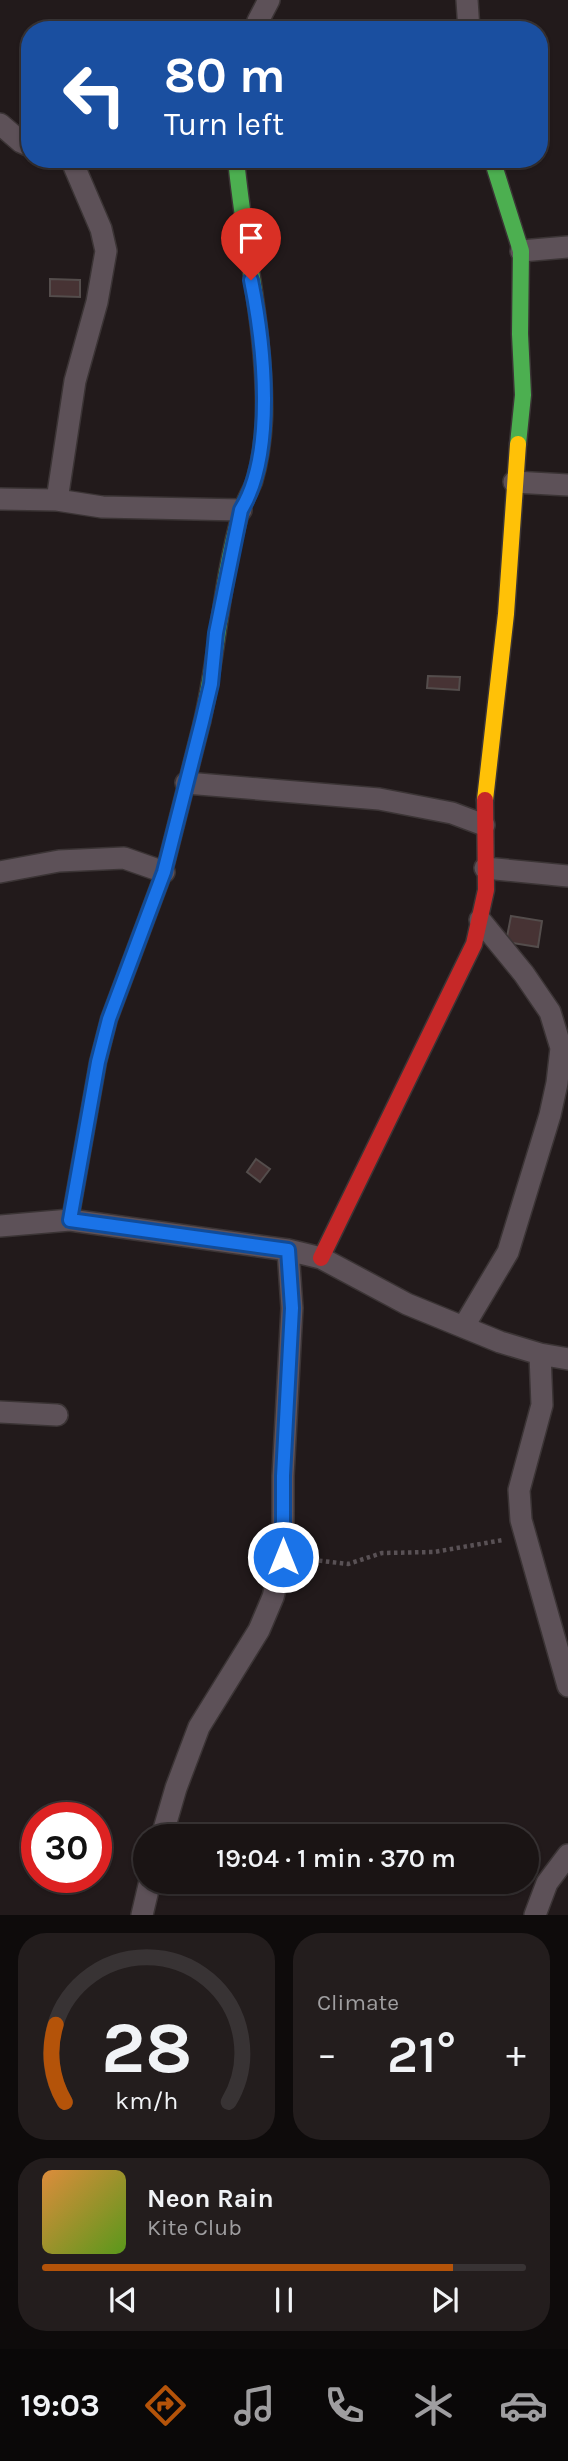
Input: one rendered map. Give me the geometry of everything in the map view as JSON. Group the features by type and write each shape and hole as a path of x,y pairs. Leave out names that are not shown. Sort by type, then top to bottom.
{"street":[{"path":"258,21 269,0"},
{"path":"467,0 468,21"},
{"path":"0,124 21,142"},
{"path":"57,500 75,381 97,302 106,251 101,229 75,168"},
{"path":"70,1220 98,1062 109,1019 164,872 211,684 216,633 241,510 251,495 262,444 262,364 239,204 237,168"},
{"path":"321,1258 461,973 474,944 486,890 484,825 491,728 506,614 514,482 523,396 521,251 495,168"},
{"path":"521,251 568,247"},
{"path":"514,482 568,485"},
{"path":"0,499 57,500 102,507 241,510"},
{"path":"186,783 379,799 452,813 484,825"},
{"path":"0,872 59,861 124,858 164,872"},
{"path":"485,868 568,876"},
{"path":"464,1326 508,1252 550,1115 561,1048 550,1012 481,920"},
{"path":"0,1226 70,1220 288,1250 321,1258 407,1304 500,1342 568,1359"},
{"path":"166,1824 199,1727 259,1630 273,1597 283,1557 283,1476 292,1308 288,1250"},
{"path":"540,1354 542,1405 519,1490 524,1535 568,1686"},
{"path":"0,1412 57,1415"},
{"path":"535,1915 547,1883 568,1855"},
{"path":"142,1915 147,1894"}],"path":[{"path":"283,1557 348,1564 382,1553 434,1552 524,1535"}],"building":[{"path":"50,279 80,280 80,297 50,296"},
{"path":"428,676 460,677 459,690 427,688"},
{"path":"511,916 542,921 538,947 506,942"},
{"path":"256,1159 270,1169 260,1182 247,1172"}],"traffic: fast":[{"path":"202,722 234,538 241,512 254,482 264,427 262,354 237,168"},
{"path":"495,168 521,251 520,334 523,395 518,444"}],"traffic: slow":[{"path":"485,800 506,614 518,444"},
{"path":"70,1220 98,1062 109,1019 164,872 202,722"}],"traffic: jam":[{"path":"321,1258 474,944 486,890 485,800"}],"route":[{"path":"251,280 262,364 262,444 258,467 251,495 241,510 216,633 211,684 164,872 109,1019 98,1062 70,1220 288,1250 292,1308 289,1404 283,1476 283,1557"}]}
